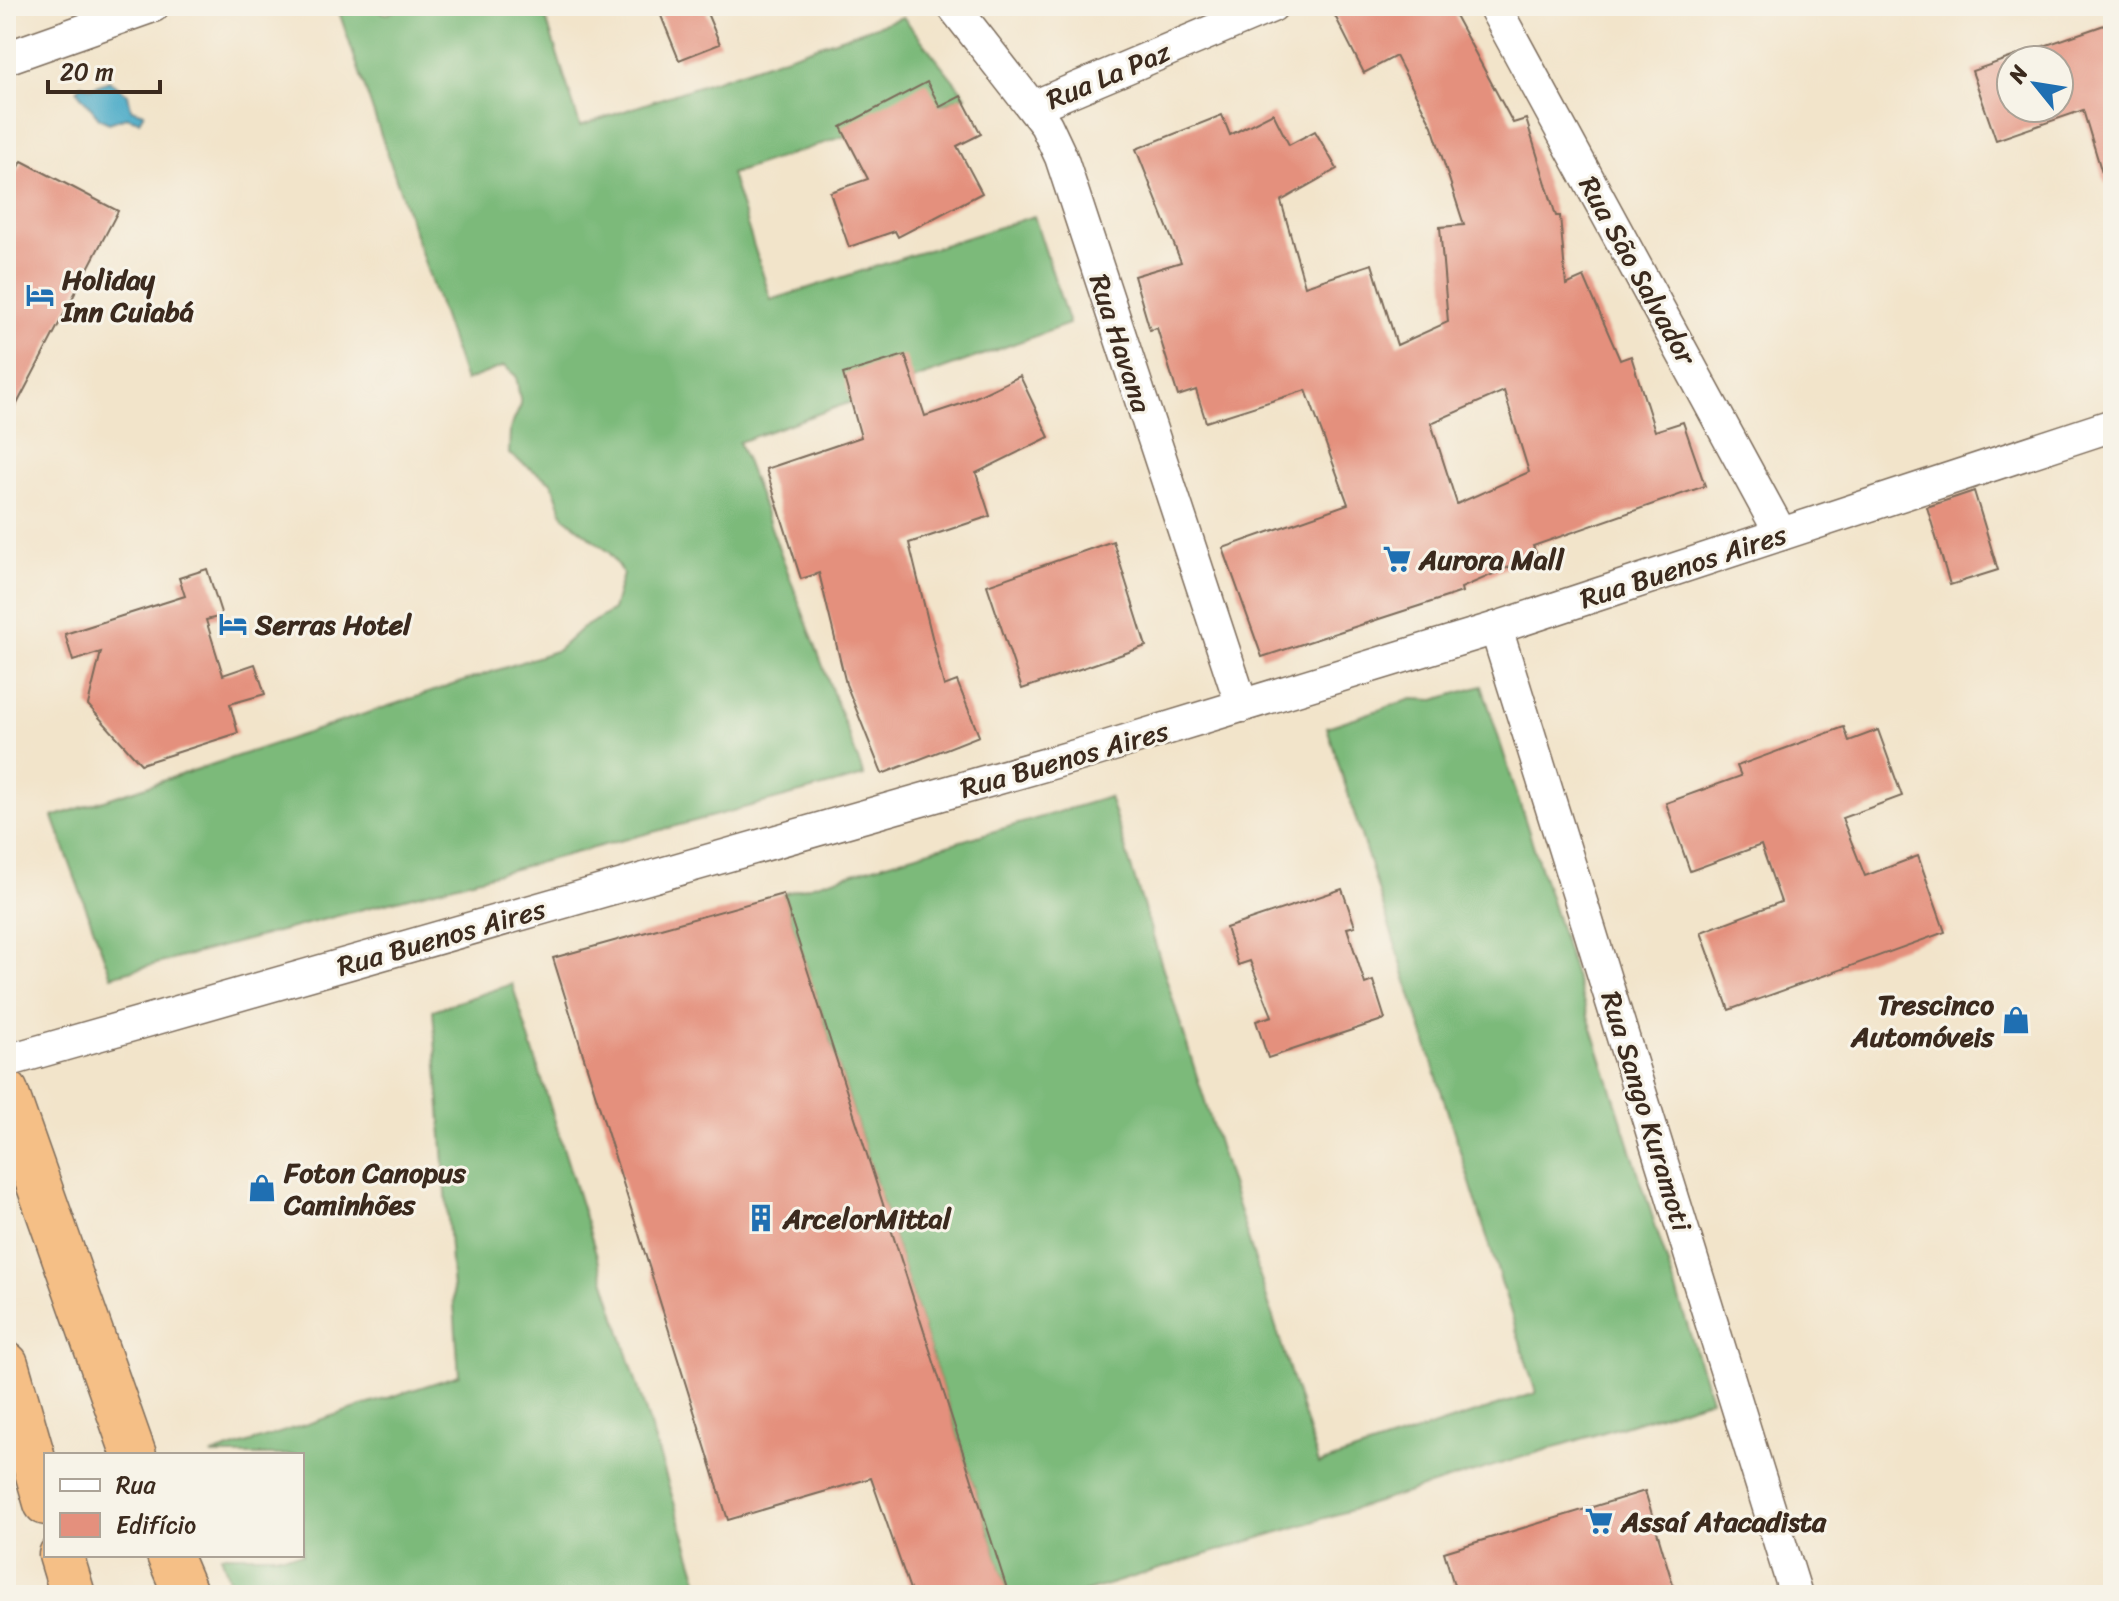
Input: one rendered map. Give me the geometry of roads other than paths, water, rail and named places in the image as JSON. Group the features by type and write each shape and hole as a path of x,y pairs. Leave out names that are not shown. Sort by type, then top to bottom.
{"highway":[{"path":"6,1092 133,1453"},
{"path":"6,1364 44,1496"},
{"path":"62,1557 73,1595"},
{"path":"170,1557 186,1595"}],"street":[{"path":"6,58 153,6"},
{"name":"Rua Havana","path":"953,6 1033,107 1061,157 1242,706"},
{"name":"Rua La Paz","path":"1033,107 1272,6"},
{"name":"Rua São Salvador","path":"1494,6 1781,534"},
{"name":"Rua Buenos Aires","path":"6,1061 1093,751 1496,628 2113,425"},
{"name":"Rua Sango Kuramoti","path":"1496,628 1796,1595"}],"water":[{"path":"109,81 128,94 131,109 144,113 139,121 126,117 109,123 100,119 77,91 81,84 91,88"}],"place":[{"name":"Holiday Inn Cuiabá","path":"40,295"},
{"name":"Aurora Mall","path":"1397,559"},
{"name":"Serras Hotel","path":"233,624"},
{"name":"Trescinco Automóveis","path":"2016,1020"},
{"name":"Foton Canopus Caminhões","path":"262,1188"},
{"name":"ArcelorMittal","path":"761,1218"},
{"name":"Assaí Atacadista","path":"1599,1521"}]}
